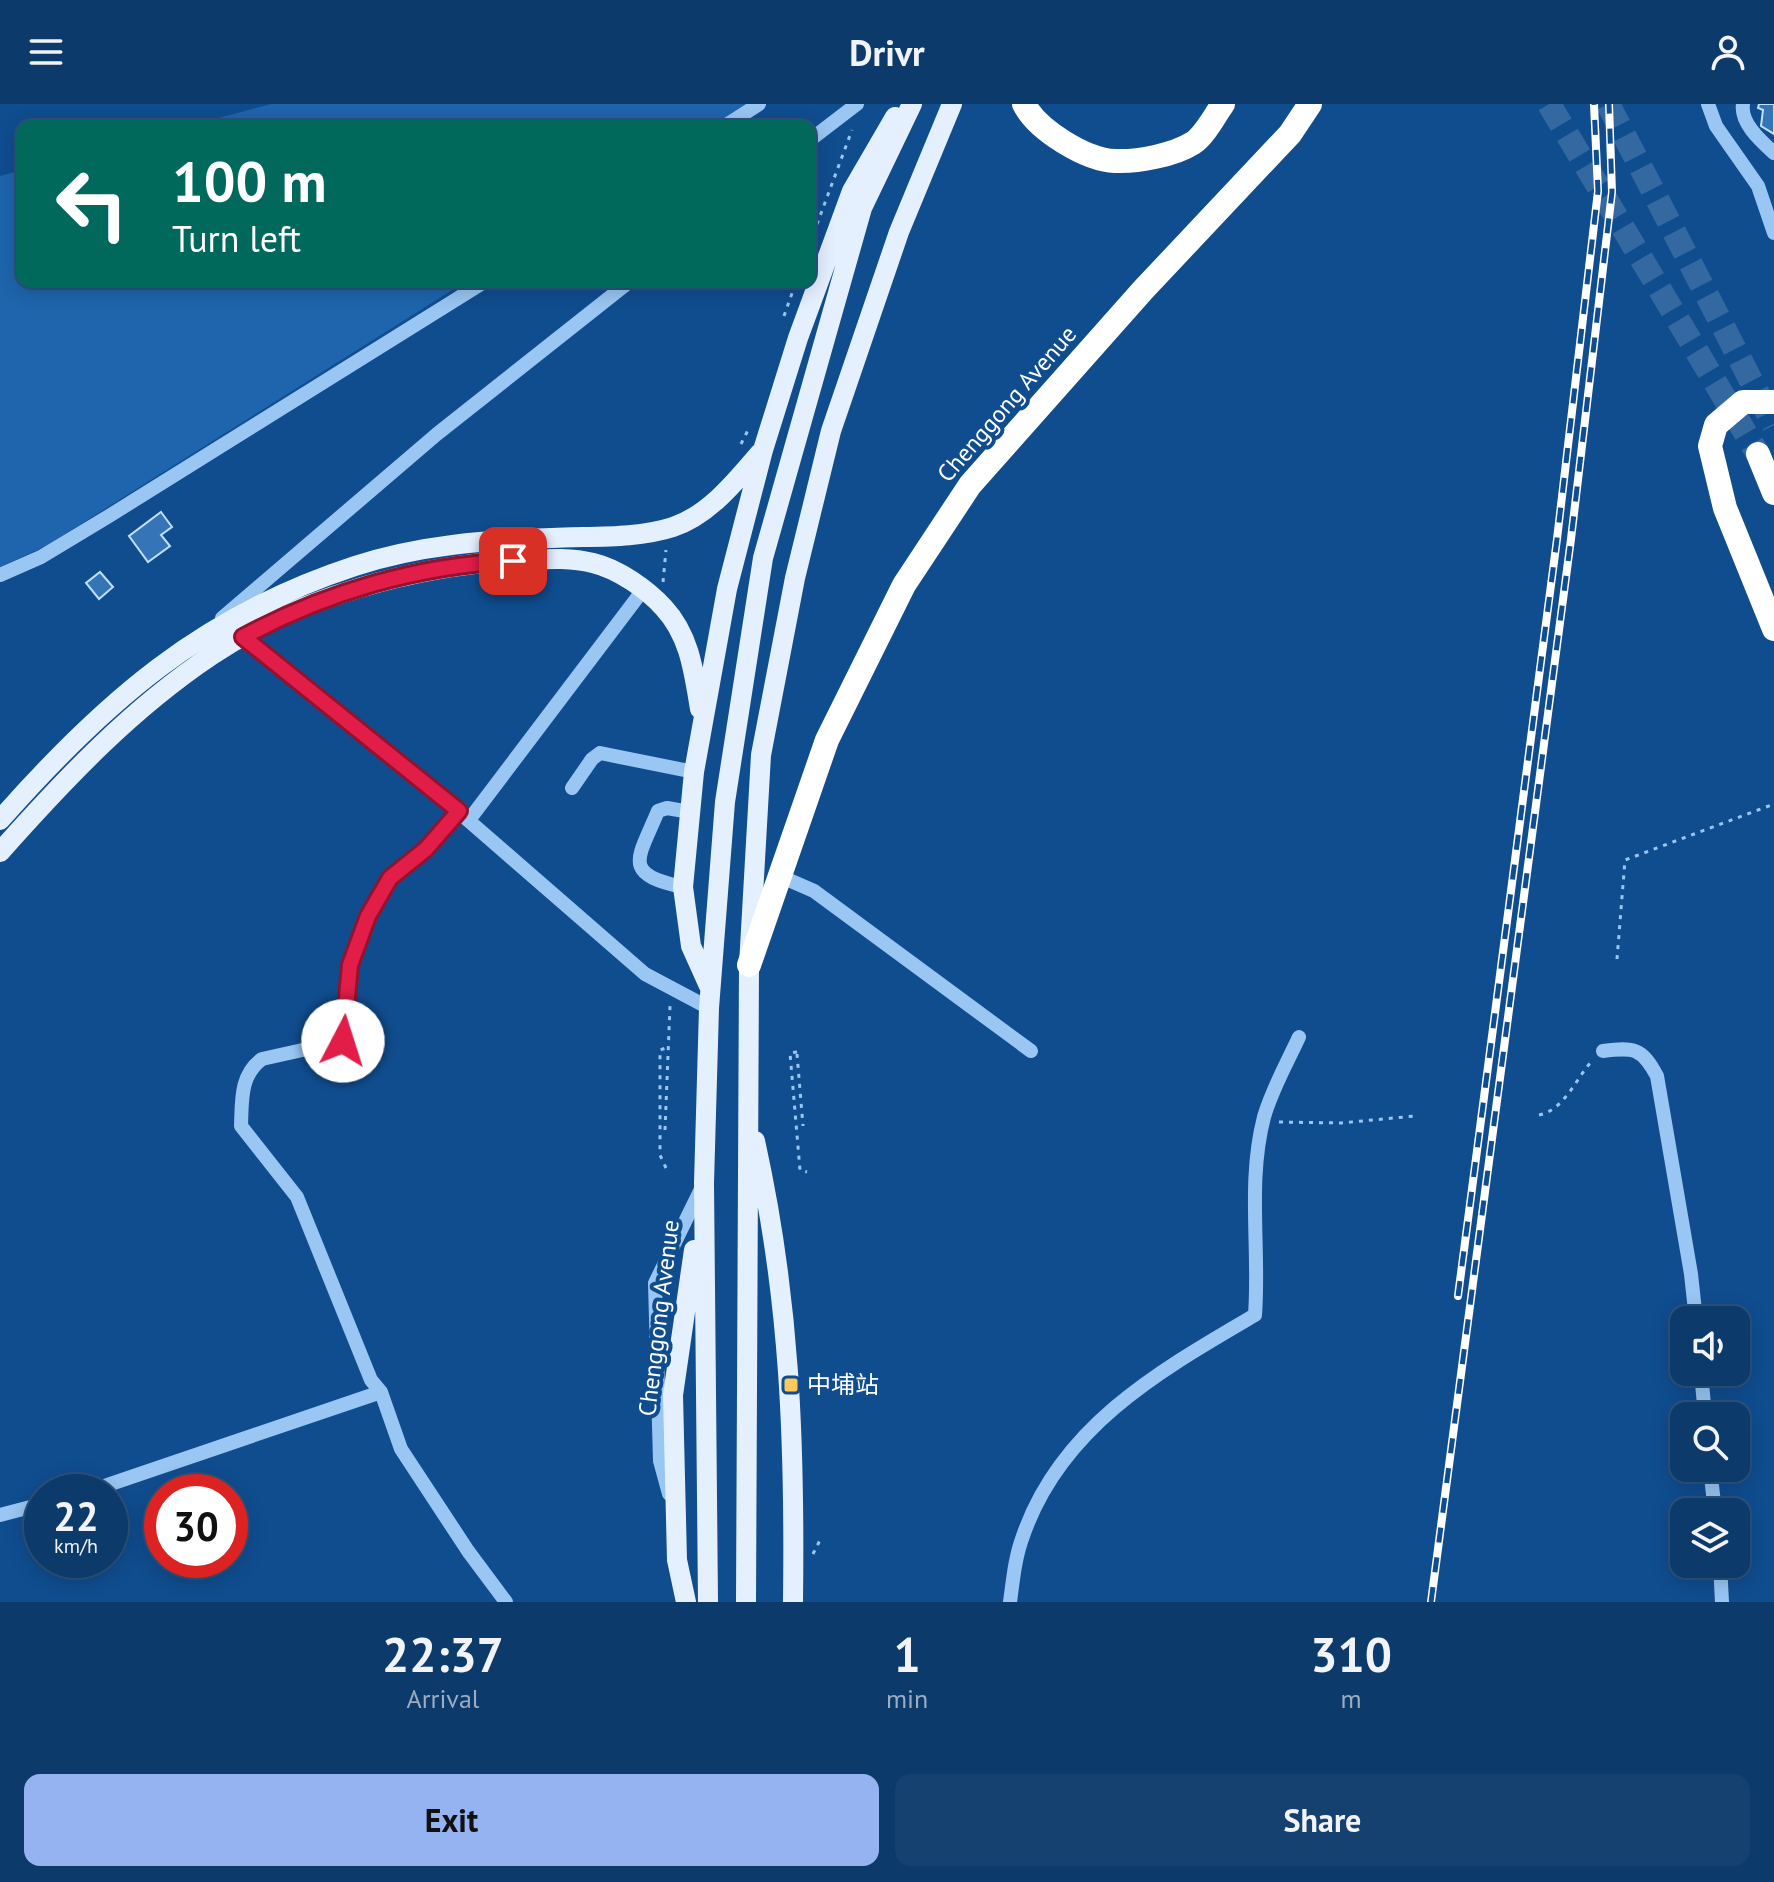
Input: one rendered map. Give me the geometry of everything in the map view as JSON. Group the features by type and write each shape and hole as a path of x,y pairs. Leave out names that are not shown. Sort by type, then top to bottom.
{"highway":[{"path":"1024,104 1030,115 1070,147 1114,162 1156,156 1194,142 1223,104"},
{"name":"Chenggong Avenue","path":"749,965 827,740 904,585 970,485 1143,290 1290,134 1310,104"},
{"path":"1774,402 1743,402 1716,425 1710,446 1725,508 1774,629"},
{"path":"1758,454 1774,493"}],"main road":[{"path":"709,999 691,946 683,887 694,772 727,589 763,450 798,338 852,191 882,134 904,104"},
{"path":"708,1602 704,1183 709,999 725,802 763,558 862,208 912,104"},
{"path":"746,1602 749,965 761,755 795,578 831,431 899,232 952,104"},
{"path":"0,820 49,764 131,688 202,635 265,601 343,571 431,547 488,540 625,534 675,526 722,497 763,450"},
{"path":"0,852 65,779 145,704 214,653 274,621 362,586 435,568 560,558 595,563 653,588 689,647 702,723"},
{"path":"748,1106 773,1222 789,1357 793,1602"},
{"name":"Chenggong Avenue","path":"686,1602 677,1560 673,1395 704,1183"}],"street":[{"path":"734,120 759,104"},
{"path":"816,135 857,104"},
{"path":"1708,104 1716,126 1758,186 1774,233"},
{"path":"1743,104 1742,111 1756,136 1774,153"},
{"path":"0,575 41,557 109,516 474,288"},
{"path":"202,635 437,434 621,288"},
{"path":"506,1602 468,1551 401,1449 381,1392 371,1380 297,1197 241,1126 243,1087 249,1071 262,1059 343,1041 350,965 368,916 390,878 464,815 653,588"},
{"path":"243,637 464,815 645,974 709,999"},
{"path":"572,788 592,759 600,753 694,772"},
{"path":"683,887 652,881 643,873 639,859 658,811 667,808 690,812"},
{"path":"782,877 814,891 1031,1051"},
{"path":"1010,1602 1021,1539 1032,1512 1065,1458 1089,1429 1150,1379 1255,1315 1257,1260 1254,1185 1263,1120 1299,1037"},
{"path":"1603,1051 1628,1048 1647,1056 1657,1076 1694,1306"},
{"path":"676,1519 660,1461 655,1283 704,1183"},
{"path":"128,1478 381,1392"},
{"path":"0,1515 24,1509"},
{"path":"1721,1578 1722,1602"}],"path":[{"path":"816,227 852,129"},
{"path":"780,328 794,288"},
{"path":"736,452 749,429"},
{"path":"653,588 667,528"},
{"path":"1617,959 1625,860 1774,804"},
{"path":"665,1130 666,1048 660,1050 660,1155 666,1168"},
{"path":"1539,1115 1553,1110 1603,1051"},
{"path":"803,1126 797,1052 790,1053 798,1156 800,1170 807,1172"},
{"path":"1263,1120 1307,1124 1415,1116"},
{"path":"813,1565 813,1553 821,1538"}],"shaded area":[{"path":"271,104 753,104 725,120 211,120"},
{"path":"16,172 16,288 455,288 46,546 0,567 0,176"}],"building":[{"path":"1759,104 1774,104 1774,134 1761,126 1763,110 1758,108"},
{"path":"161,512 172,527 161,535 170,546 148,562 129,536"},
{"path":"100,572 113,587 99,599 86,583"}],"tunnel":[{"path":"1549,104 1758,454"},
{"path":"1608,104 1774,425"}],"railway":[{"path":"1458,1296 1557,539 1598,191 1594,104"},
{"path":"1431,1602 1571,539 1612,192 1609,104"}],"place":[{"name":"中埔站","path":"791,1385"}],"route":[{"path":"343,1041 350,965 368,916 390,878 426,849 459,811 243,637 274,621 362,586 435,568 513,561"}]}
